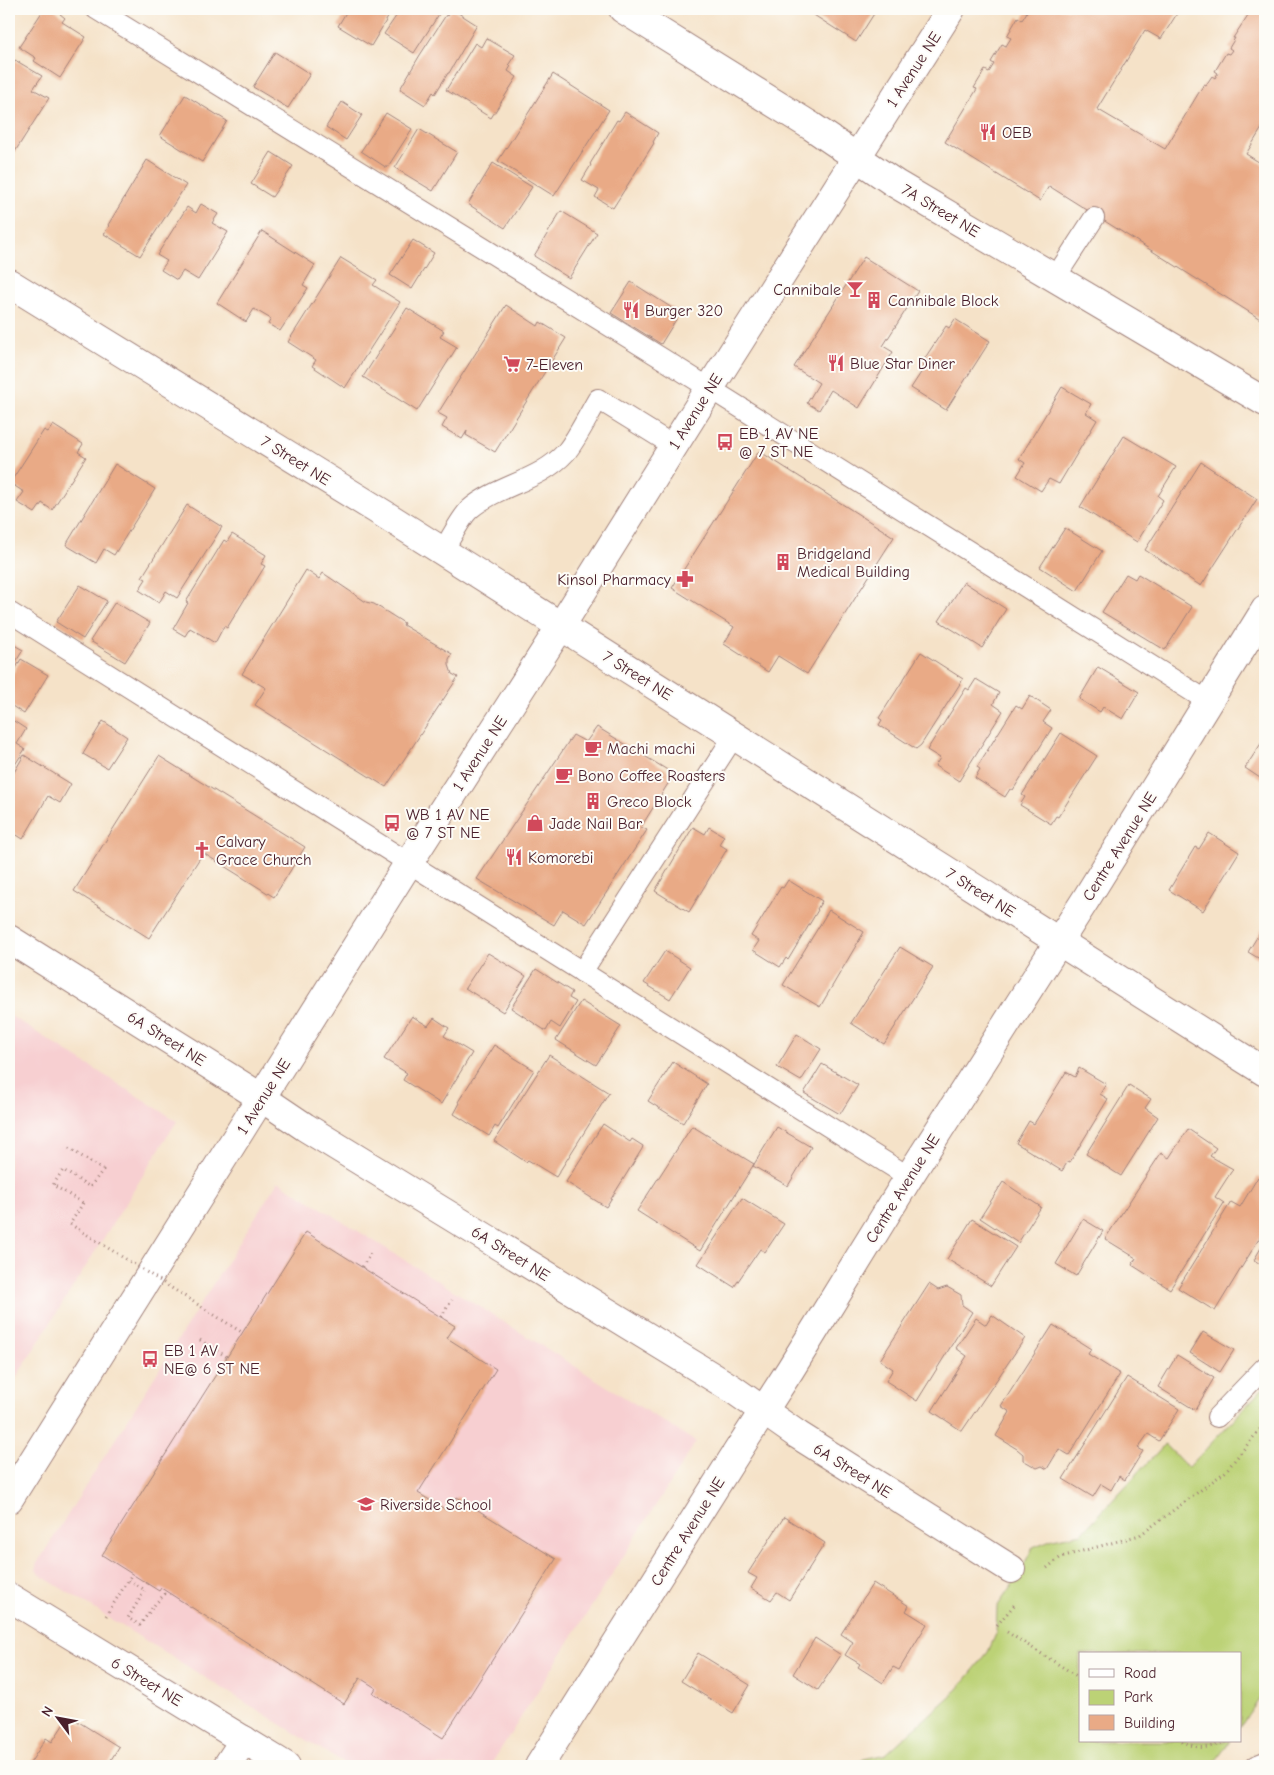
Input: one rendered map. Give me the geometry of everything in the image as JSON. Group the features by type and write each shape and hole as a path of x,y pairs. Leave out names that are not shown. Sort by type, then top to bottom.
{"street":[{"name":"7A Street NE","path":"623,9 790,112 896,184 1265,402"},
{"name":"1 Avenue NE","path":"9,1499 408,864 561,626 951,9"},
{"name":"7 Street NE","path":"9,283 443,551 1265,1072"},
{"name":"Centre Avenue NE","path":"540,1766 795,1363 909,1177 1059,942 1265,610"},
{"name":"6A Street NE","path":"9,939 305,1127 731,1388 798,1435 1011,1570"},
{"name":"6 Street NE","path":"9,1597 286,1766"},
{"path":"227,1766 244,1740"}],"lane":[{"path":"96,9 710,388 1209,702"},
{"path":"1055,278 1094,218"},
{"path":"443,551 469,510 492,496 519,484 544,469 566,452 598,399 674,446"},
{"path":"9,612 909,1177"},
{"path":"582,972 734,736"},
{"path":"1217,1417 1265,1367"},
{"path":"1255,1766 1265,1762"}],"path":[{"path":"69,1148 103,1170 90,1187 63,1170 53,1185 83,1203 70,1224 243,1333"},
{"path":"362,1267 371,1253"},
{"path":"441,1317 452,1300"},
{"path":"200,1340 227,1357"},
{"path":"1044,1570 1061,1557 1140,1535 1225,1472 1265,1423"},
{"path":"102,1620 132,1574"},
{"path":"129,1580 145,1590 128,1618 140,1625 155,1604 167,1592"},
{"path":"1007,1632 1079,1677"},
{"path":"1184,1742 1193,1747 1205,1749 1225,1742"}],"shaded area":[{"path":"9,1015 177,1121 9,1389"},
{"name":"Riverside School","path":"278,1181 696,1442 490,1766 348,1766 43,1577 36,1570 36,1565"}],"green space":[{"path":"1265,1386 1265,1691 1242,1724 1242,1652 1079,1652 1079,1742 1229,1742 1212,1766 852,1766 864,1759 886,1754 958,1689 988,1652 996,1634 997,1607 1017,1578 1033,1547 1053,1539 1082,1533 1165,1444 1188,1468"}],"building":[{"path":"44,9 54,9 65,18 62,22 86,37 60,78 34,61 36,58 19,47"},
{"path":"348,9 393,9 371,46 338,26"},
{"path":"401,9 439,9 441,11 414,53 384,34"},
{"path":"452,9 477,25 449,73 425,105 400,89 446,15"},
{"path":"807,9 877,9 856,42"},
{"path":"1024,9 1173,9 1178,12 1161,39 1145,30 1097,109 1165,149 1204,84 1206,85 1212,76 1215,78 1218,73 1215,71 1226,53 1229,54 1232,50 1229,48 1235,38 1233,38 1252,9 1265,9 1265,123 1246,154 1265,166 1265,322 1049,186 1040,201 945,142 977,89 974,88 985,70 989,72 994,64 991,62 1002,44 1006,46 1011,38 1007,36 1018,17 1022,20 1027,12"},
{"path":"486,38 515,55 509,64 511,66 508,71 517,77 491,118 446,90 475,43 481,47"},
{"path":"275,52 310,74 288,108 253,87"},
{"path":"15,60 42,76 33,89 49,98 9,161 9,70"},
{"path":"553,74 609,110 554,196 498,161"},
{"path":"185,95 227,121 202,162 160,136"},
{"path":"342,102 362,115 346,140 326,127"},
{"path":"625,112 658,133 654,143 613,208 595,197 599,190 582,180 617,120 619,121"},
{"path":"386,113 412,129 387,168 361,151"},
{"path":"419,129 457,152 433,191 395,168"},
{"path":"271,152 293,166 272,197 251,184"},
{"path":"147,160 186,185 140,256 104,234"},
{"path":"493,163 532,187 505,228 468,204"},
{"path":"201,204 218,214 212,223 228,232 198,280 183,271 177,280 161,270 167,261 157,255 187,207 196,213"},
{"path":"561,211 597,233 569,278 534,256"},
{"path":"262,231 315,265 303,285 308,288 280,331 268,324 271,319 254,309 246,322 217,303"},
{"path":"413,240 434,253 412,289 390,275"},
{"path":"864,257 918,291 883,346 893,352 859,408 831,390 819,410 807,403 819,383 794,367"},
{"path":"341,258 377,280 373,285 400,302 345,388 312,366 316,360 288,342"},
{"path":"631,282 680,313 661,344 611,313"},
{"path":"506,305 538,326 540,322 566,338 495,452 466,435 467,431 462,439 442,427 447,418 438,413"},
{"path":"407,308 444,331 440,337 457,347 417,411 363,377"},
{"path":"955,319 990,341 946,410 911,388 924,368 923,361 946,326 949,328"},
{"path":"1062,387 1091,404 1086,413 1097,420 1059,484 1049,479 1041,491 1017,476 1025,463 1019,459"},
{"path":"53,425 83,444 78,452 86,457 52,510 42,503 35,513 17,502 24,492 10,483 44,430 48,432"},
{"path":"1124,436 1176,467 1158,496 1163,500 1137,542 1080,507"},
{"name":"Bridgeland Medical Building","path":"759,451 894,537 807,674 778,656 768,672 724,644 734,627 672,588"},
{"path":"1201,462 1257,499 1201,586 1145,550"},
{"path":"115,464 155,489 114,555 104,549 96,563 66,545"},
{"path":"187,505 222,527 177,598 166,591 159,603 139,590 146,579 142,577"},
{"path":"1065,528 1102,551 1077,591 1040,567"},
{"path":"232,534 266,555 261,564 265,566 227,628 224,626 215,643 190,628 185,636 173,629 188,603 186,602 224,540 227,542"},
{"path":"306,570 319,579 323,573 366,602 374,604 404,623 403,625 452,654 449,659 449,665 452,674 458,677 386,787 255,705 266,688 242,674"},
{"path":"1126,574 1135,579 1138,574 1192,607 1165,650 1102,612"},
{"path":"964,582 1006,609 982,648 939,621"},
{"path":"80,585 107,601 83,639 56,622"},
{"path":"115,602 150,623 125,662 90,641"},
{"path":"9,642 23,650 9,673"},
{"path":"921,652 963,679 921,745 916,749 879,725 882,720 879,718"},
{"path":"21,659 48,675 24,714 9,704 9,680"},
{"path":"1098,667 1139,692 1123,719 1103,707 1100,712 1079,699"},
{"path":"976,679 999,693 993,704 1003,711 959,781 935,766 940,758 927,750 966,688 969,690"},
{"path":"1030,696 1051,710 1043,722 1052,728 1013,790 1010,789 1005,797 975,778 980,769 977,767 1016,705 1022,709"},
{"path":"9,718 26,729 17,744 25,749 9,774"},
{"path":"103,721 127,737 107,768 83,754"},
{"name":"Greco Block","path":"597,727 674,774 641,827 647,830 586,924 563,910 554,925 477,879 573,735 586,742"},
{"path":"1061,733 1097,756 1058,817 1056,816 1051,824 1020,805 1025,797 1022,795"},
{"path":"1262,742 1265,744 1265,776 1263,780 1245,768"},
{"path":"24,755 71,784 60,803 48,796 23,839 9,830 9,781"},
{"name":"Calvary Grace Church","path":"159,756 305,847 274,897 203,853 149,938 74,891"},
{"path":"693,827 705,834 709,827 724,836 719,844 727,849 689,912 655,891"},
{"path":"1209,833 1239,852 1203,911 1169,890 1195,847 1199,849"},
{"path":"788,880 822,901 788,960 786,958 780,967 753,950 759,941 751,936 781,887 783,888"},
{"path":"829,910 864,932 820,1007 783,985"},
{"path":"1265,924 1265,962 1248,952"},
{"path":"900,947 933,967 884,1044 851,1023"},
{"path":"665,951 690,967 670,999 644,983"},
{"path":"488,953 526,976 503,1012 465,988"},
{"path":"536,969 572,992 569,998 576,1002 560,1028 551,1022 546,1031 511,1008"},
{"path":"581,1001 621,1026 596,1065 556,1040"},
{"path":"412,1016 428,1026 434,1018 449,1028 444,1036 472,1053 441,1104 403,1080 407,1073 384,1059"},
{"path":"797,1034 821,1049 801,1081 777,1067"},
{"path":"494,1045 534,1070 498,1128 495,1126 489,1136 454,1114 460,1103 458,1102"},
{"path":"549,1055 609,1093 556,1177 528,1160 526,1162 494,1141"},
{"path":"673,1062 707,1084 683,1123 648,1101"},
{"path":"822,1064 858,1085 840,1114 804,1093"},
{"path":"1079,1068 1106,1084 1100,1094 1108,1099 1070,1162 1068,1161 1062,1171 1016,1143 1029,1121 1034,1124 1066,1072 1075,1077"},
{"path":"1129,1085 1151,1099 1145,1108 1158,1117 1121,1176 1086,1154"},
{"path":"603,1124 630,1142 632,1139 643,1146 606,1207 566,1182"},
{"path":"692,1126 754,1164 700,1251 637,1211"},
{"path":"777,1127 811,1147 788,1186 753,1166"},
{"path":"1188,1129 1216,1148 1210,1156 1233,1169 1215,1197 1224,1203 1170,1289 1132,1265 1136,1258 1105,1239 1161,1153 1169,1158"},
{"path":"1258,1177 1265,1181 1265,1229 1215,1311 1178,1288 1231,1202 1240,1207"},
{"path":"1003,1182 1041,1207 1018,1243 980,1218"},
{"path":"742,1198 784,1224 765,1252 760,1249 734,1287 698,1264"},
{"path":"972,1219 1016,1247 991,1286 947,1259"},
{"path":"1083,1219 1103,1231 1076,1276 1056,1264"},
{"path":"306,1232 455,1326 447,1338 496,1369 418,1493 448,1511 457,1497 556,1559 443,1738 373,1693 376,1688 360,1678 344,1704 161,1588 159,1591 102,1555"},
{"path":"1265,1241 1265,1267 1254,1260"},
{"path":"929,1284 938,1290 947,1287 961,1295 962,1305 972,1312 917,1401 886,1381 893,1369 880,1360"},
{"path":"992,1315 1025,1338 962,1431 932,1411 967,1356 956,1348 976,1318 986,1325"},
{"path":"1053,1325 1091,1349 1088,1354 1120,1374 1069,1455 1059,1449 1047,1469 1042,1466 1037,1468 1023,1460 1023,1454 996,1436 1010,1412 1001,1406"},
{"path":"1203,1332 1234,1350 1220,1372 1190,1353"},
{"path":"1177,1355 1214,1378 1195,1410 1158,1387"},
{"path":"1127,1377 1179,1409 1159,1441 1148,1434 1138,1448 1143,1451 1125,1480 1119,1476 1111,1490 1101,1484 1093,1497 1063,1479"},
{"path":"784,1517 825,1543 789,1600 777,1592 771,1600 751,1588 757,1578 748,1573"},
{"path":"873,1583 909,1606 906,1611 927,1624 899,1670 893,1667 883,1683 858,1667 860,1664 845,1655 853,1642 841,1634"},
{"path":"815,1638 841,1655 818,1690 793,1674"},
{"path":"698,1653 750,1685 733,1713 681,1681"},
{"path":"69,1716 119,1747 107,1766 29,1765 46,1738 52,1742"}],"place":[{"name":"OEB","path":"988,132"},
{"name":"Cannibale","path":"855,289"},
{"name":"Cannibale Block","path":"874,300"},
{"name":"Burger 320","path":"631,310"},
{"name":"Blue Star Diner","path":"836,363"},
{"name":"7-Eleven","path":"512,364"},
{"name":"EB 1 AV NE @ 7 ST NE","path":"725,442"},
{"name":"Bridgeland Medical Building","path":"783,562"},
{"name":"Kinsol Pharmacy","path":"685,579"},
{"name":"Machi machi","path":"593,748"},
{"name":"Bono Coffee Roasters","path":"564,775"},
{"name":"Greco Block","path":"593,801"},
{"name":"WB 1 AV NE @ 7 ST NE","path":"392,823"},
{"name":"Jade Nail Bar","path":"535,823"},
{"name":"Calvary Grace Church","path":"202,850"},
{"name":"Komorebi","path":"514,857"},
{"name":"EB 1 AV NE@ 6 ST NE","path":"150,1359"},
{"name":"Riverside School","path":"366,1504"}]}
